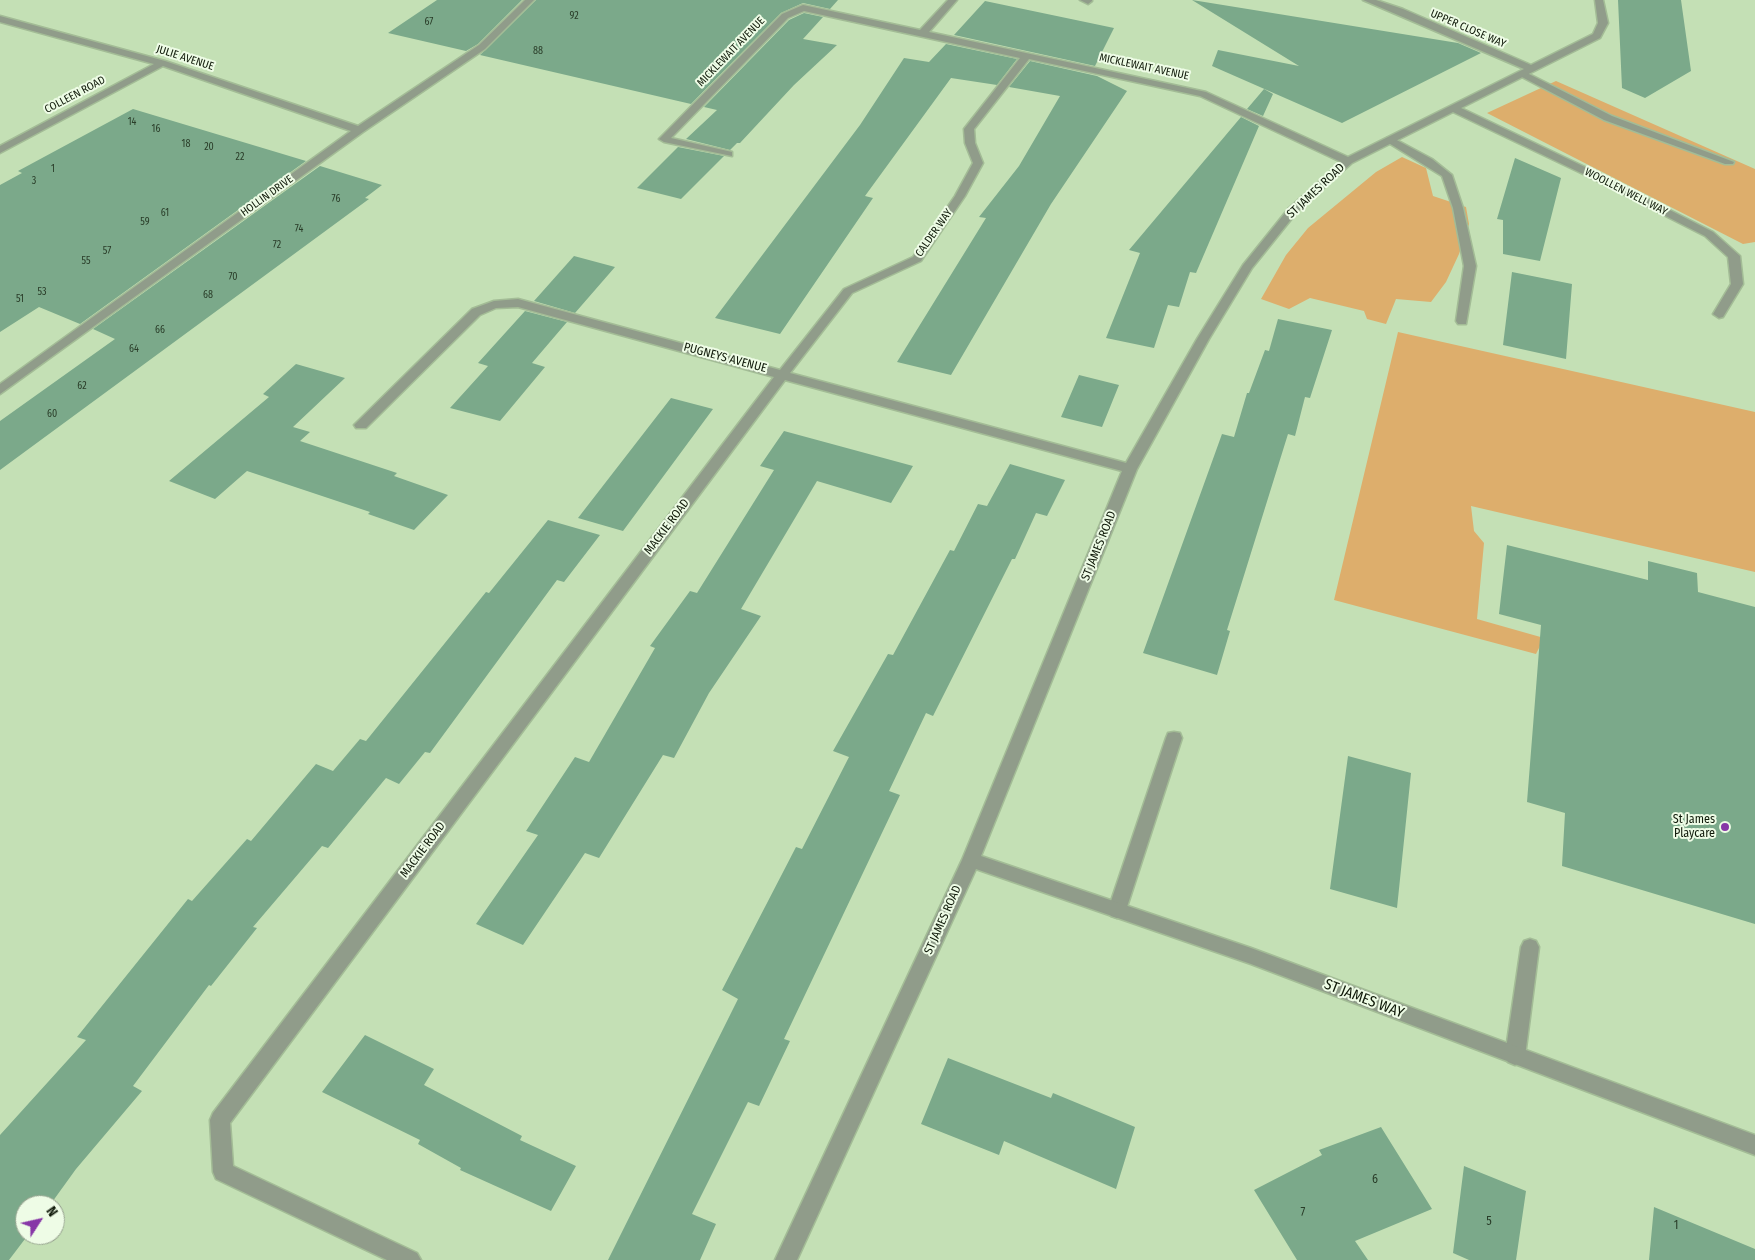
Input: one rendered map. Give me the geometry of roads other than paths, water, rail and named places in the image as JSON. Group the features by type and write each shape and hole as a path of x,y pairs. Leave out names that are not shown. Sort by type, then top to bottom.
{"street":[{"name":"HOLLIN DRIVE","path":"0,390 359,130 482,47 530,0"},
{"path":"923,34 953,0"},
{"name":"UPPER CLOSE WAY","path":"1367,0 1400,11 1527,71 1608,118 1729,162"},
{"name":"ST JAMES ROAD","path":"786,1260 879,1064 970,860 1130,470 1203,339 1247,267 1293,210 1348,161 1455,109 1597,36 1603,22 1599,0"},
{"name":"MICKLEWAIT AVENUE","path":"728,154 664,139 785,16 803,8 1203,94 1348,161"},
{"name":"JULIE AVENUE","path":"0,19 162,63 359,130"},
{"name":"CALDER WAY","path":"782,374 848,291 917,259 960,196 978,163 970,143 969,129 1027,55"},
{"name":"COLLEEN ROAD","path":"0,150 162,63"},
{"name":"WOOLLEN WELL WAY","path":"1455,109 1586,171 1709,234 1734,256 1737,284 1719,314"},
{"path":"1391,140 1447,174 1458,208 1470,266 1462,321"},
{"name":"PUGNEYS AVENUE","path":"361,425 476,312 494,305 518,302 1130,470"},
{"name":"MACKIE ROAD","path":"410,1260 223,1172 220,1120 782,374"},
{"path":"1117,910 1174,738"},
{"name":"ST JAMES WAY","path":"970,860 1251,956 1755,1145"},
{"path":"1515,1056 1530,947"}],"place":[{"name":"St James Playcare","path":"1725,827"}]}
